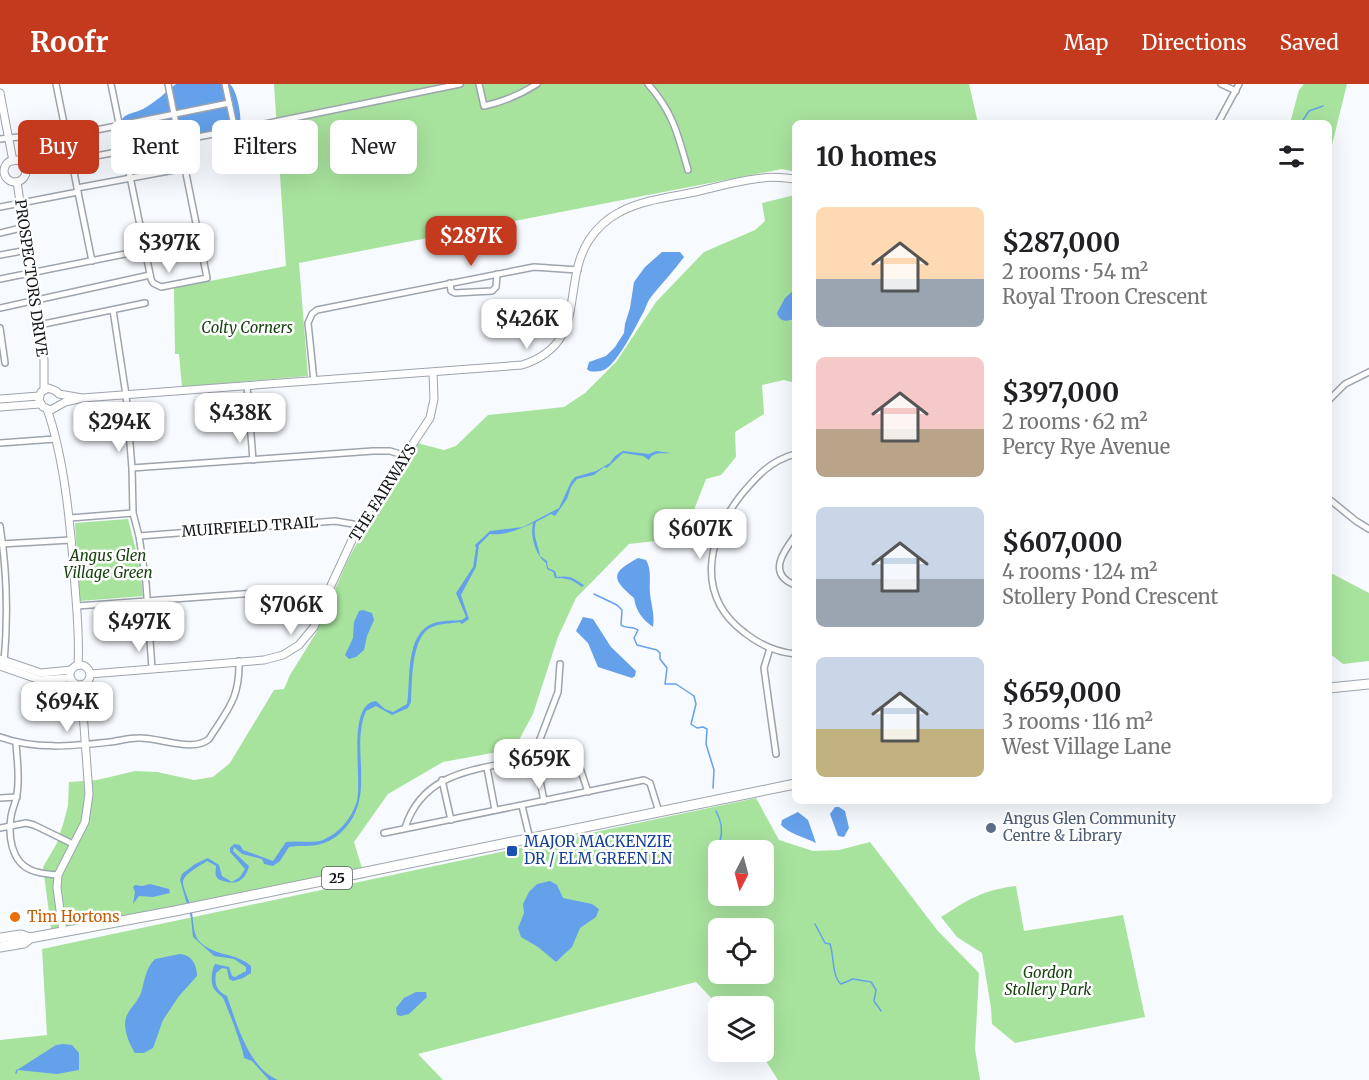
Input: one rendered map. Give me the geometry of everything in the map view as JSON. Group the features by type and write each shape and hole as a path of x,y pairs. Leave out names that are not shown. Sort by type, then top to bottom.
{"main road":[{"path":"1332,688 1369,684"},
{"name":"25","path":"0,938 21,935 30,938 197,907 792,785"},
{"name":"25","path":"0,947 24,944 30,938"}],"street":[{"path":"56,84 63,120"},
{"path":"111,84 119,120"},
{"path":"168,84 175,120"},
{"path":"225,84 233,120"},
{"path":"284,120 460,84"},
{"path":"479,84 484,106 516,95 537,84"},
{"path":"648,84 660,98 675,125 688,170"},
{"path":"1221,84 1236,91"},
{"path":"1220,120 1239,84"},
{"path":"0,93 2,114 13,160"},
{"path":"145,120 229,103"},
{"path":"0,139 18,137"},
{"path":"13,160 18,161"},
{"path":"13,160 2,173 7,179 17,182 25,174"},
{"path":"74,174 92,261"},
{"path":"130,174 150,275 153,283 161,287 207,278 186,174"},
{"path":"0,207 156,174"},
{"path":"53,407 82,398 516,366 543,355 555,345 566,328 585,247 607,220 632,207 761,178 792,179"},
{"name":"PROSPECTORS DRIVE","path":"17,182 39,325 45,373 44,394"},
{"path":"0,233 25,227"},
{"path":"0,255 28,250"},
{"path":"0,279 145,250"},
{"path":"314,381 308,323 312,314 317,310 540,266 578,270"},
{"path":"450,283 451,291 456,293 492,291 496,286 497,274"},
{"path":"0,308 150,275"},
{"path":"39,325 145,303"},
{"path":"113,310 126,395 133,513 139,536 148,602 152,669"},
{"path":"0,328 5,363"},
{"path":"1332,397 1345,384 1369,372"},
{"name":"THE FAIRWAYS","path":"90,674 275,658 299,645 314,627 359,525 432,413 435,399 433,373"},
{"path":"247,386 253,460"},
{"path":"0,399 44,394 82,398"},
{"path":"0,407 44,394"},
{"path":"44,394 53,407"},
{"path":"59,394 53,407 53,426 70,518 79,639 78,664 70,674"},
{"path":"0,443 55,439"},
{"path":"132,468 373,451 390,451 405,456"},
{"path":"792,455 771,465 756,477 726,517 717,535 712,555 714,590 720,608 734,625 770,648 792,653"},
{"path":"1332,501 1369,529"},
{"path":"70,518 133,513"},
{"name":"MUIRFIELD TRAIL","path":"139,536 324,521 359,525"},
{"path":"0,526 7,626 2,663 41,673 70,674"},
{"path":"2,544 71,540"},
{"path":"792,540 781,555 779,565 786,580 792,583"},
{"path":"77,606 297,590 328,592"},
{"path":"0,621 7,626"},
{"path":"770,648 764,668 776,754"},
{"path":"0,737 30,746 85,744 136,738 191,745 204,743 210,739 236,696 240,681 239,662"},
{"path":"78,664 87,667 90,674 88,681 81,685"},
{"path":"532,760 558,692 560,664"},
{"path":"70,674 73,682 81,685"},
{"path":"63,932 57,888 58,875 85,822 88,808 81,685"},
{"path":"16,743 18,780 11,827 13,850 20,863 31,870 58,875"},
{"path":"405,828 417,803 430,788 442,780 526,759 532,760 538,770 544,801"},
{"path":"538,770 579,765 588,792"},
{"path":"487,768 495,810"},
{"path":"442,780 452,820"},
{"path":"384,834 644,780 652,786 659,812"},
{"path":"0,798 17,797"},
{"path":"522,806 530,839"},
{"path":"0,828 26,823 73,844"}],"green space":[{"name":"Colty Corners","path":"274,84 969,84 977,120 792,120 792,171 782,169 299,263 308,376 182,387 179,354 175,354 174,288 286,266 280,174 318,174 318,120 276,120"},
{"path":"1304,84 1347,84 1332,145 1332,120 1291,120 1299,90"},
{"path":"792,196 792,382 784,380 762,385 764,414 735,432 736,457 721,475 706,479 683,538 629,544 576,598 558,637 533,714 514,749 443,762 388,794 354,842 365,878 52,936 43,867 57,843 64,821 68,805 69,782 97,780 135,771 157,772 194,780 213,777 230,763 274,690 284,689 316,633 347,562 378,503 417,443 444,450 456,446 488,415 564,407 585,393 616,362 656,302 704,252 755,230 765,221 762,203"},
{"name":"Angus Glen Village Green","path":"128,519 140,566 143,596 80,601 75,523"},
{"path":"1332,574 1369,593 1369,661 1343,664 1332,655"},
{"path":"756,798 779,840 813,851 839,850 870,842 937,930 979,973 975,1049 980,1080 778,1080 766,1062 774,1062 774,996 709,996 696,982 418,1054 443,1080 0,1080 0,1040 47,1035 42,949"},
{"name":"Gordon Stollery Park","path":"1016,886 1024,931 1123,915 1145,1017 1015,1043 992,1024 982,953 957,937 941,917 976,897 994,890"}],"water":[{"path":"176,84 230,84 236,94 240,120 212,120 212,138 200,138 200,120 121,120 157,100"},
{"path":"662,252 680,252 684,257 650,299 627,342 612,364 603,370 589,371 587,369 589,362 606,356 624,333 634,282 645,267"},
{"path":"792,292 792,320 787,321 782,320 777,313 785,298"},
{"path":"623,451 649,454 656,451 671,453 656,454 649,460 643,456 623,453 607,468 604,467 594,475 577,479 555,516 551,514 536,522 535,535 540,556 547,561 548,568 555,571 557,577 572,578 584,585 582,587 569,580 555,578 553,572 547,569 546,563 539,555 534,544 533,523 517,530 506,533 490,534 479,545 476,567 461,595 469,619 462,624 459,622 432,627 420,639 414,660 411,702 408,708 392,715 376,706 366,711 360,738 360,796 357,809 341,833 321,844 289,847 280,861 273,866 264,864 262,859 242,854 234,847 233,851 249,866 246,875 237,882 233,883 218,879 216,866 207,861 184,878 184,887 198,940 213,951 239,958 251,966 251,973 233,981 229,979 227,969 222,968 216,973 215,981 219,990 227,996 251,1055 268,1074 278,1080 269,1080 252,1061 244,1058 223,998 212,983 215,964 229,967 232,976 235,977 246,971 246,967 234,959 214,956 193,937 191,918 180,880 182,874 208,858 219,865 222,876 232,882 240,877 245,869 230,852 234,844 240,845 243,850 273,861 286,842 319,841 339,830 351,815 358,794 357,746 361,716 367,705 376,701 385,709 393,712 407,704 413,647 424,628 434,623 462,620 466,617 456,593 473,567 475,545 490,531 523,527 559,508 575,477 596,471 610,463"},
{"path":"638,558 646,560 649,568 653,627 640,614 634,598 618,580 619,571"},
{"path":"359,611 372,613 374,620 364,650 356,657 349,659 345,655 353,638 354,622"},
{"path":"583,617 593,619 611,647 636,671 635,676 632,678 598,667 588,643 576,631"},
{"path":"835,807 845,811 849,828 844,837 838,836 830,814"},
{"path":"798,812 808,820 816,843 781,825 782,820"},
{"path":"550,881 557,885 563,898 592,904 599,909 596,917 580,928 572,947 556,962 521,937 518,928 524,913 523,904 529,892 537,884"},
{"path":"150,884 169,889 170,893 153,897 139,896 133,904 135,892 133,887"},
{"path":"180,954 188,956 193,961 197,976 179,996 163,1020 153,1048 144,1053 135,1053 128,1039 125,1023 128,1013 140,996 147,971 155,959"},
{"path":"416,992 426,992 427,997 409,1014 397,1015 396,1008 404,998"},
{"path":"56,1045 72,1045 79,1053 79,1070 57,1074 17,1070"}],"waterway":[{"path":"1303,120 1309,111 1323,106"},
{"path":"594,594 617,605 622,610 621,625 638,630 634,638 637,645 657,650 660,653 660,659 667,668 665,684 676,684 694,696 696,704 691,724 697,728 707,729 706,744 714,770 713,788"},
{"path":"716,811 721,826 720,840"},
{"path":"815,924 825,943 830,944 838,981 841,984 853,979 871,982 876,990 874,1001 881,1011"}],"place":[{"name":"Angus Glen Community Centre & Library","path":"991,828"},
{"name":"MAJOR MACKENZIE DR / ELM GREEN LN","path":"512,851"},
{"name":"Tim Hortons","path":"15,917"}]}
